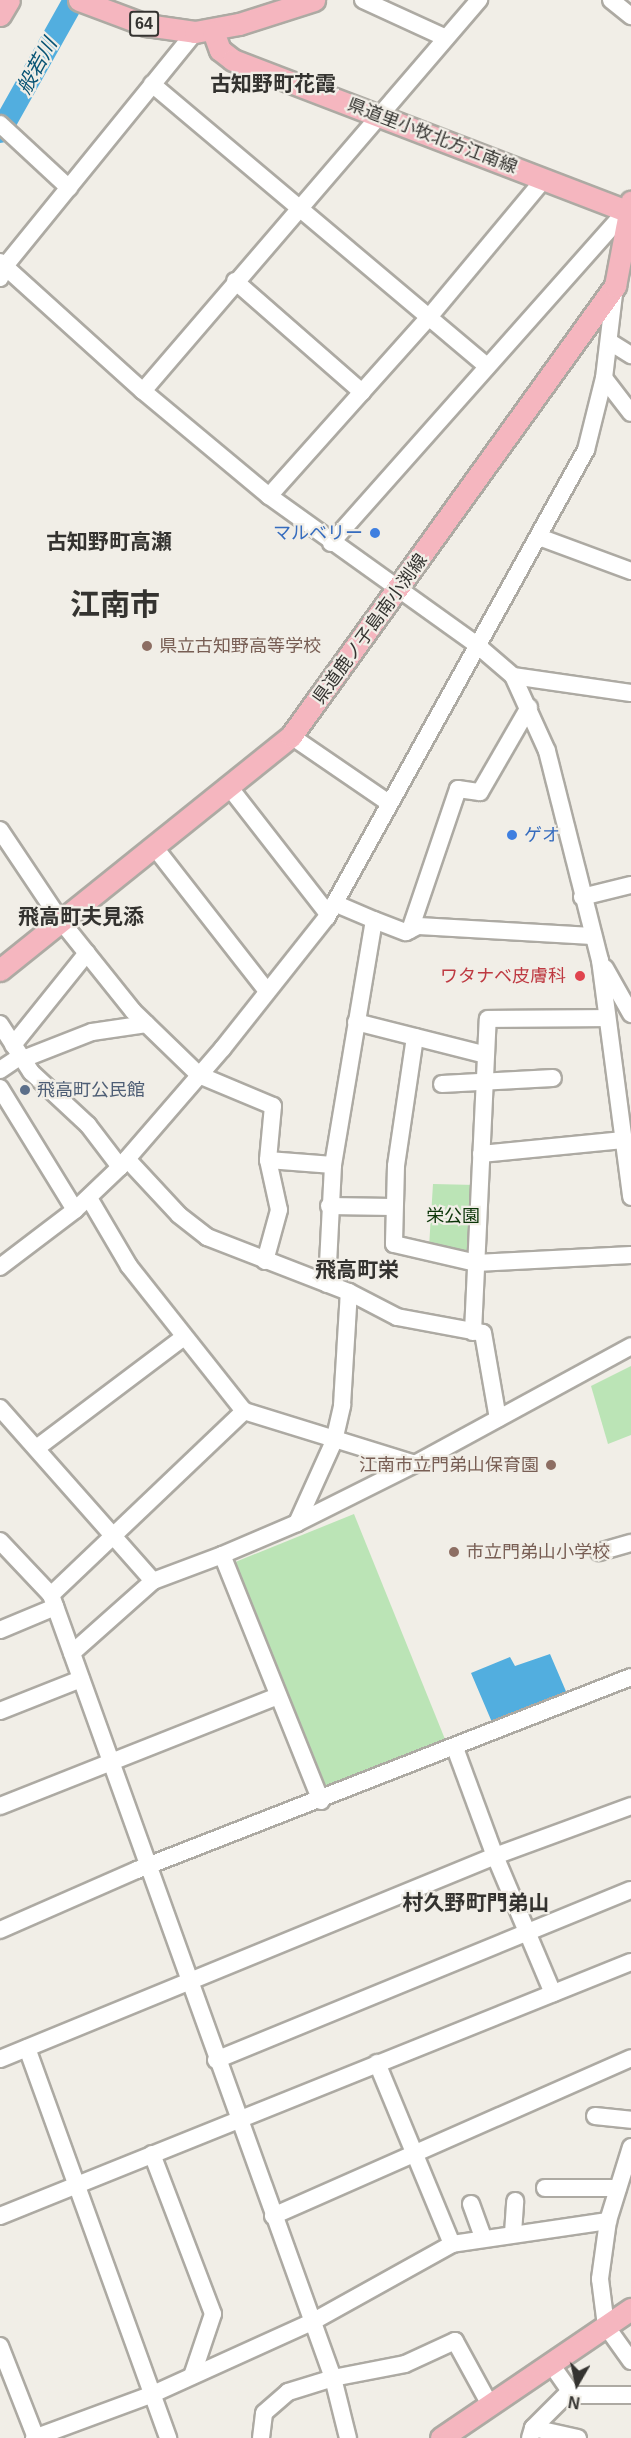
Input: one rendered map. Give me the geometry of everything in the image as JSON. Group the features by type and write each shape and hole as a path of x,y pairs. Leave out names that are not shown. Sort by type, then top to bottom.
{"main road":[{"path":"0,15 9,0"},
{"name":"64","path":"79,0 147,25 204,32 314,0"},
{"name":"県道里小牧北方江南線","path":"204,32 226,56 544,179 629,209"},
{"name":"県道鹿ノ子島南小渕線","path":"2,963 156,849 291,736 615,286 629,209"},
{"path":"441,2438 631,2308"}],"street":[{"path":"363,0 446,38"},
{"path":"143,391 234,281 479,0"},
{"path":"611,0 631,16"},
{"path":"204,32 152,84 2,269 269,496 331,543 477,645 513,676 529,706 547,751 582,897 600,960 631,1197"},
{"path":"152,84 487,366"},
{"path":"0,124 69,188"},
{"path":"269,496 430,316 544,179"},
{"path":"331,543 629,209"},
{"path":"234,281 362,392"},
{"path":"0,1267 75,1210 124,1163 199,1075 331,909 586,450 604,378 615,286"},
{"path":"610,342 631,355"},
{"path":"604,378 631,413"},
{"path":"539,537 631,571"},
{"path":"513,676 631,693"},
{"path":"410,930 459,789 480,792 529,706"},
{"path":"291,736 389,803"},
{"path":"230,788 331,909 410,930 418,927 593,936"},
{"path":"0,830 61,921 146,1024 199,1075 273,1106 268,1160 279,1210 265,1261"},
{"path":"156,849 267,991"},
{"path":"582,897 631,885"},
{"path":"327,1284 329,1206 333,1165 374,920"},
{"path":"0,1070 19,1054 87,953"},
{"path":"600,960 631,1014"},
{"path":"473,1332 488,1018 607,1018"},
{"path":"356,1022 486,1054"},
{"path":"0,1024 31,1072 179,1215 207,1237 349,1292 397,1317 483,1333 498,1419"},
{"path":"19,1054 92,1032 146,1024"},
{"path":"415,1037 393,1207 394,1244 476,1263 631,1255"},
{"path":"442,1084 553,1078"},
{"path":"0,1088 75,1210"},
{"path":"481,1154 623,1140"},
{"path":"268,1160 333,1165"},
{"path":"89,1198 129,1266 244,1411 334,1441 415,1464"},
{"path":"329,1206 393,1207"},
{"path":"297,1523 334,1441 342,1405 349,1292"},
{"path":"38,1447 184,1337"},
{"path":"72,1653 153,1581 297,1523 415,1464 631,1346"},
{"path":"0,1408 38,1447 153,1581"},
{"path":"0,1630 53,1601 114,1535 244,1411"},
{"path":"0,1541 53,1601 108,1762 333,2378 348,2438"},
{"path":"599,1552 631,1543"},
{"path":"222,1555 321,1801"},
{"path":"0,1930 147,1867 321,1801 631,1677"},
{"path":"0,1711 81,1679"},
{"path":"0,1806 278,1696"},
{"path":"456,1748 495,1856 553,1993"},
{"path":"0,2059 495,1856 631,1806"},
{"path":"216,2060 631,1890"},
{"path":"0,2216 631,1962"},
{"path":"27,2048 168,2438"},
{"path":"273,2216 631,2058"},
{"path":"377,2063 452,2244"},
{"path":"595,2116 631,2120"},
{"path":"631,2147 608,2221 600,2279 606,2326 631,2361"},
{"path":"152,2154 213,2314 192,2376"},
{"path":"545,2188 618,2188"},
{"path":"513,2233 515,2201"},
{"path":"471,2204 483,2237"},
{"path":"0,2346 35,2438 153,2394 312,2322 452,2244 483,2237 608,2221"},
{"path":"261,2438 264,2413 288,2392 333,2378 405,2364 455,2341 490,2405"},
{"path":"551,2364 573,2395 631,2395"},
{"path":"532,2433 570,2391"},
{"path":"532,2433 578,2438"}],"green space":[{"name":"栄公園","path":"433,1184 476,1185 473,1257 429,1247"},
{"path":"631,1366 631,1435 608,1444 591,1386"},
{"path":"354,1514 448,1746 329,1794 235,1562"}],"water":[{"path":"550,1654 568,1696 494,1727 471,1673 510,1657 515,1666"}],"waterway":[{"name":"般若川","path":"0,132 74,0"}],"place":[{"name":"マルベリー","path":"375,533"},
{"name":"県立古知野高等学校","path":"147,646"},
{"name":"ゲオ","path":"512,835"},
{"name":"ワタナベ皮膚科","path":"580,976"},
{"name":"飛高町公民館","path":"25,1090"},
{"name":"江南市立門弟山保育園","path":"551,1465"},
{"name":"市立門弟山小学校","path":"454,1552"}],"district":[{"name":"古知野町花霞","path":"273,84"},
{"name":"古知野町高瀬","path":"109,542"},
{"name":"江南市","path":"115,605"},
{"name":"飛高町夫見添","path":"81,917"},
{"name":"飛高町栄","path":"357,1270"},
{"name":"村久野町門弟山","path":"476,1903"}]}
